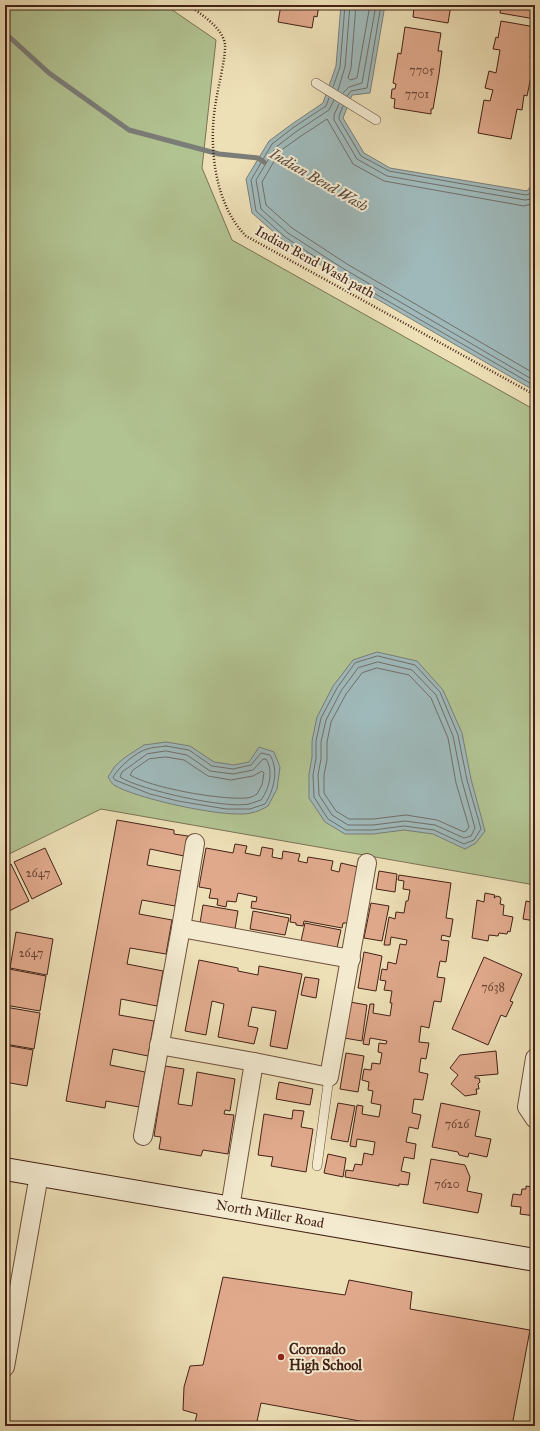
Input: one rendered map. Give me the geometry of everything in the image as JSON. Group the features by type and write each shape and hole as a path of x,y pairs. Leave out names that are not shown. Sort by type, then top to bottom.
{"street":[{"path":"143,1136 195,843"},
{"path":"159,1045 329,1076 367,863"},
{"path":"181,928 351,959"},
{"path":"535,1058 527,1107 535,1119"},
{"path":"230,1208 254,1062"},
{"name":"North Miller Road","path":"5,1169 535,1260"},
{"path":"5,1367 39,1175"}],"lane":[{"path":"316,83 376,120"},
{"path":"316,1166 329,1076"}],"path":[{"name":"Indian Bend Wash path","path":"188,5 204,16 220,32 225,44 215,106 213,145 216,175 228,212 238,228 246,236 535,395"},
{"path":"193,8 196,5"}],"green space":[{"path":"5,5 165,5 216,40 202,168 232,240 535,410 535,885 101,809 5,856"}],"water":[{"path":"341,5 385,5 370,93 352,95 343,118 364,153 390,168 527,191 535,181 535,391 339,277 283,240 252,213 246,179 269,141 323,103 336,66"},
{"path":"377,652 417,661 443,690 462,733 471,779 485,831 476,843 465,849 433,834 404,830 373,834 345,834 325,822 309,798 309,774 312,757 312,741 317,717 333,686 353,660"},
{"path":"166,742 190,746 214,762 234,765 249,762 259,747 274,752 280,767 277,789 268,806 253,813 239,814 202,810 140,796 114,785 111,782 108,777 115,766 124,758 144,745"}],"building":[{"path":"281,5 319,5 317,17 314,16 312,28 278,22"},
{"path":"418,5 451,5 448,23 413,17 414,7 418,8"},
{"path":"501,5 535,5 535,19 500,13"},
{"path":"501,21 535,27 535,53 531,52 530,58 535,59 534,67 527,96 524,95 522,110 517,109 511,139 478,133 484,100 490,101 493,90 485,88 489,71 496,73 500,50 493,49 496,37 498,38"},
{"path":"405,27 441,33 438,51 442,51 431,114 394,108 395,99 391,98 392,89 395,89 396,84 393,83 398,53 401,54"},
{"path":"117,820 174,830 174,834 188,836 184,856 150,849 147,865 181,871 175,906 142,900 139,914 172,920 166,954 130,948 127,964 163,971 157,1006 121,999 119,1015 154,1021 148,1056 113,1049 110,1065 145,1072 139,1107 106,1101 105,1108 66,1101"},
{"path":"235,844 247,846 245,853 260,856 262,847 273,849 272,857 282,859 283,851 300,854 298,861 307,863 308,857 333,861 331,870 339,872 341,863 358,867 348,923 343,923 342,928 304,921 303,926 296,925 296,923 290,922 291,915 251,908 252,901 256,902 257,897 238,893 236,902 227,901 226,907 217,905 218,899 209,898 211,889 199,887 206,848 233,853"},
{"path":"45,848 62,884 32,899 14,862"},
{"path":"11,864 29,901 5,913 5,867"},
{"path":"379,871 397,874 395,892 376,889"},
{"path":"399,875 451,883 446,918 453,919 450,937 442,935 441,940 449,941 446,962 440,961 437,977 445,978 441,1002 434,1001 429,1028 421,1026 419,1042 429,1043 426,1059 421,1058 419,1072 428,1074 423,1100 414,1099 412,1113 421,1115 418,1129 409,1127 406,1142 416,1144 414,1159 404,1157 401,1171 410,1173 408,1185 399,1184 399,1186 345,1177 346,1170 353,1171 355,1164 362,1165 364,1153 373,1155 375,1142 357,1139 356,1147 350,1146 357,1105 363,1106 362,1114 379,1117 381,1105 371,1103 373,1091 368,1090 369,1082 362,1080 364,1069 371,1070 372,1063 380,1064 382,1053 378,1052 379,1043 386,1044 387,1041 370,1038 369,1045 363,1044 370,1004 374,1004 373,1013 390,1016 392,991 384,990 386,981 380,980 382,969 387,970 388,962 396,964 400,944 406,945 407,940 391,937 390,945 384,945 389,917 395,919 396,912 404,913 406,901 408,901 410,890 403,889 404,881 398,880"},
{"path":"485,893 495,895 494,898 497,896 500,897 500,904 504,905 503,915 513,917 510,932 508,931 507,934 499,933 498,936 489,935 488,941 472,938 477,900 484,902"},
{"path":"526,901 535,903 535,921 523,919"},
{"path":"371,903 389,906 382,941 364,938"},
{"path":"203,905 238,911 235,929 200,923"},
{"path":"253,911 289,918 285,935 250,929"},
{"path":"305,923 341,930 337,948 301,941"},
{"path":"16,932 53,939 47,975 10,968"},
{"path":"364,952 382,956 376,991 358,988"},
{"path":"484,957 522,974 510,1001 513,1002 506,1017 501,1015 488,1045 452,1029"},
{"path":"199,960 238,968 238,971 258,975 259,966 302,974 287,1049 270,1046 276,1011 252,1007 248,1026 258,1028 254,1044 218,1037 224,1004 212,1001 206,1035 185,1031"},
{"path":"9,969 46,976 40,1011 5,1005 5,992"},
{"path":"305,977 319,979 316,998 301,995"},
{"path":"350,1002 367,1005 362,1041 344,1038"},
{"path":"5,1007 40,1013 34,1049 5,1044"},
{"path":"5,1045 33,1050 27,1086 5,1082"},
{"path":"496,1051 498,1074 475,1076 475,1078 479,1078 480,1082 478,1084 479,1089 476,1089 477,1094 465,1096 451,1084 458,1075 450,1068 460,1055"},
{"path":"346,1053 364,1056 358,1092 340,1089"},
{"path":"165,1066 184,1069 178,1104 192,1106 197,1072 235,1079 230,1111 225,1110 224,1114 234,1115 228,1154 203,1150 201,1156 159,1149 161,1137 154,1136"},
{"path":"279,1082 313,1089 310,1105 276,1099"},
{"path":"338,1103 355,1106 348,1142 331,1139"},
{"path":"441,1103 480,1111 475,1136 491,1139 487,1157 469,1153 468,1157 459,1155 458,1152 432,1147"},
{"path":"293,1110 304,1111 301,1127 313,1129 306,1172 271,1166 273,1157 258,1155 264,1114 292,1119"},
{"path":"328,1154 346,1158 343,1177 324,1173"},
{"path":"431,1159 465,1165 470,1177 467,1191 482,1194 478,1213 423,1203"},
{"path":"535,1172 535,1216 520,1214 521,1207 511,1206 513,1194 521,1195 522,1189 526,1189 526,1186 532,1187"},
{"path":"223,1277 345,1295 349,1280 412,1292 410,1309 530,1330 512,1426 387,1426 261,1403 256,1426 194,1426 197,1414 183,1410 184,1387 190,1366 203,1365"}],"waterway":[{"name":"Indian Bend Wash","path":"5,33 49,73 129,130 219,154 258,158 264,162"}],"place":[{"name":"Coronado High School","path":"281,1357"}]}
